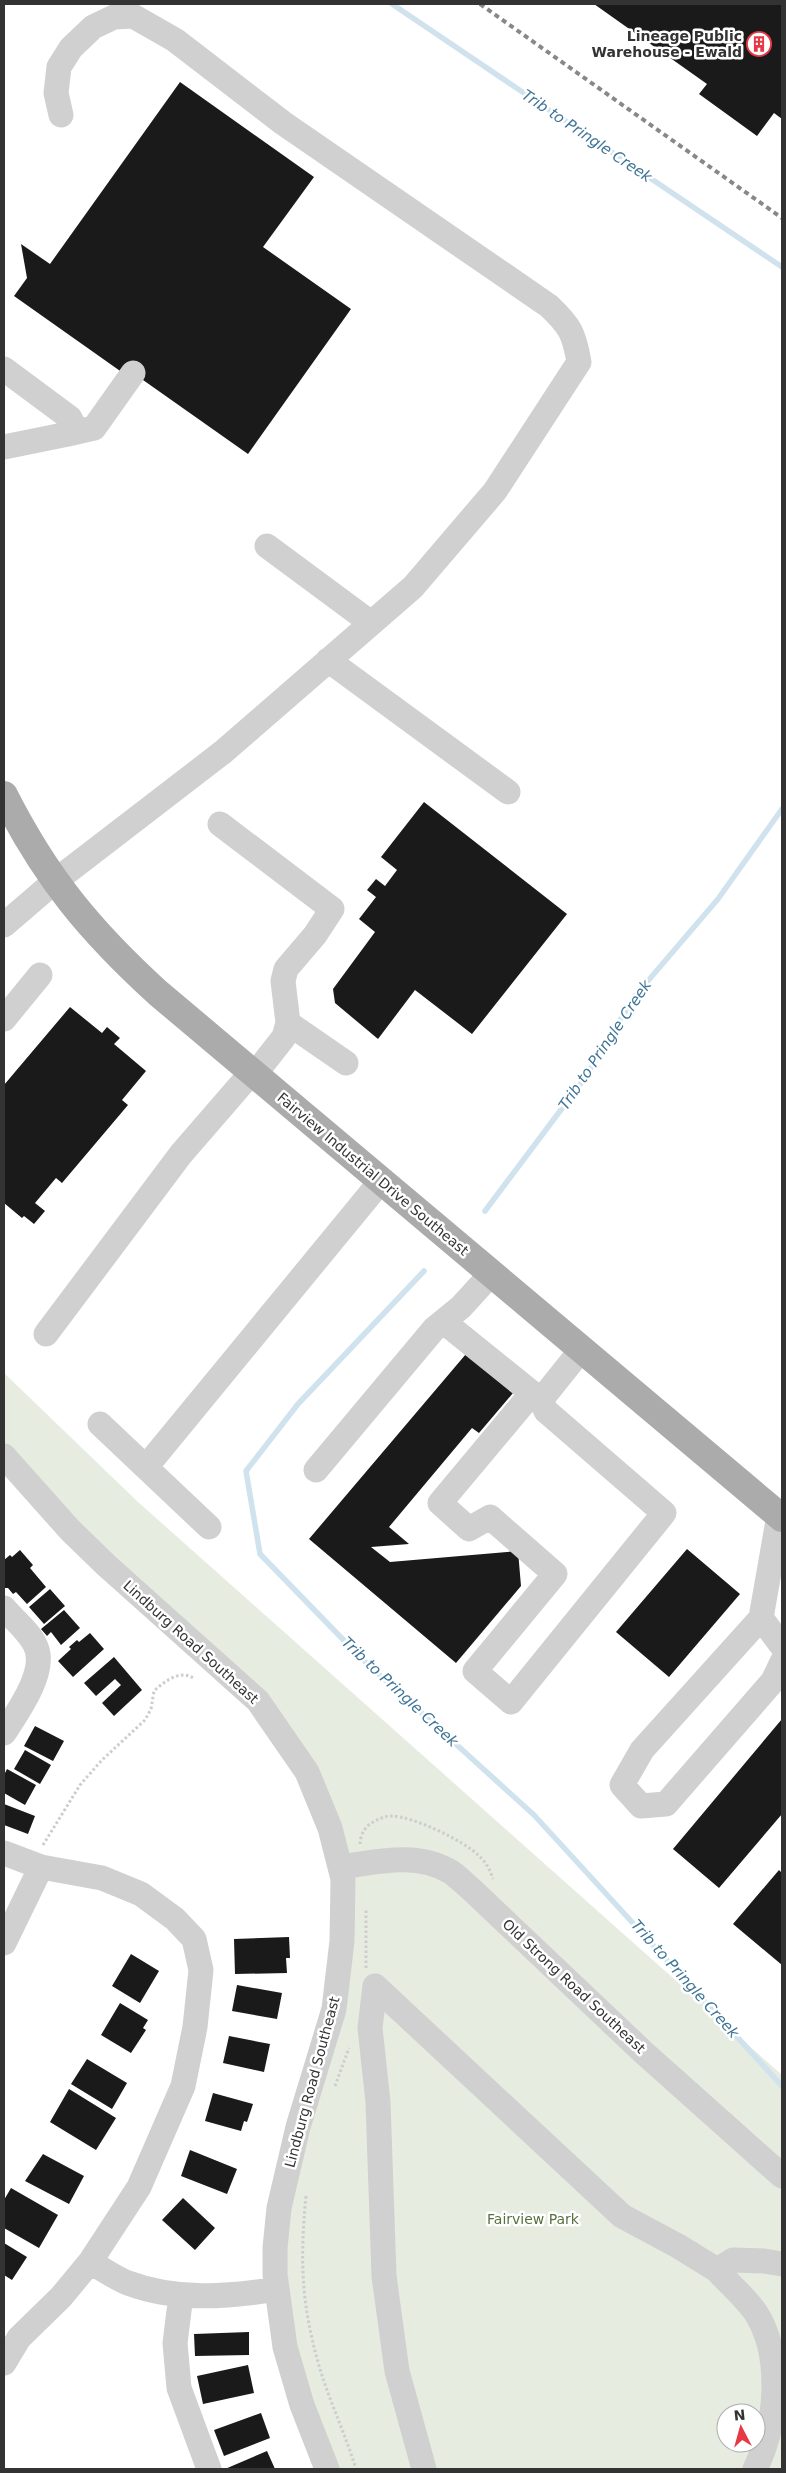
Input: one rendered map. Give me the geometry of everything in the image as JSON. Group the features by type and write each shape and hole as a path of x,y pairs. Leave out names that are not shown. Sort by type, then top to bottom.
{"main road":[{"name":"Fairview Industrial Drive Southeast","path":"4,795 21,829 54,882 118,956 490,1274 781,1517"}],"street":[{"path":"4,925 54,882 223,752 413,587 495,491 579,362 575,338 570,329 549,306 283,123 175,40 133,16 114,17 93,26 70,48 59,67 56,93 62,115"},
{"path":"4,369 70,418 72,422 68,434"},
{"path":"4,447 94,428 133,373"},
{"path":"267,546 371,623"},
{"path":"328,660 508,792"},
{"path":"46,1334 181,1154 284,1037 288,1023 283,981 286,969 315,935 332,909 220,824"},
{"path":"4,1019 40,975"},
{"path":"288,1023 346,1064"},
{"path":"146,1467 381,1181"},
{"path":"316,1470 434,1329 462,1307 490,1274"},
{"path":"444,1322 536,1397 546,1411 664,1513 511,1702 475,1671 555,1574 490,1517 469,1529 440,1503 536,1397 581,1350"},
{"path":"100,1424 210,1527"},
{"name":"Lindburg Road Southeast","path":"4,1456 70,1530 106,1565 258,1701 306,1772 330,1828 343,1879 342,1941 334,2009 298,2127 280,2208 275,2248 277,2289 286,2347 302,2405 327,2469"},
{"path":"781,1517 761,1618 642,1750 622,1785 641,1806 666,1804 773,1681 782,1662"},
{"path":"4,1608 36,1647 39,1667 28,1692 4,1733"},
{"path":"761,1618 782,1646"},
{"path":"4,1853 41,1858 102,1878 141,1894 175,1919 194,1940 201,1970 195,2027 183,2086 139,2186 90,2262 61,2297 19,2338 4,2362"},
{"path":"4,1943 41,1858"},
{"name":"Old Strong Road Southeast","path":"340,1867 402,1859 427,1862 450,1872 472,1890 717,2120 782,2176"},
{"path":"424,2469 397,2371 384,2276 378,2102 370,2028 375,1986 622,2216 678,2246 717,2270 756,2313 770,2349 773,2384 772,2420 762,2455 755,2469"},
{"path":"717,2270 733,2260 764,2261 782,2264"},
{"path":"90,2262 127,2282 161,2293 206,2297 243,2295 277,2289"},
{"path":"181,2294 175,2343 179,2388 209,2469"}],"path":[{"path":"41,1858 48,1834 80,1785 102,1760 145,1720 151,1710 154,1691 178,1674 189,1674 195,1679"}],"green space":[{"name":"Fairview Park","path":"4,1373 138,1502 782,2075 782,2469 327,2469 275,2274 334,2009 343,1879 276,1726 4,1456"}],"building":[{"path":"594,4 782,4 782,119 774,113 757,136 699,94 707,84"},
{"path":"180,82 314,177 263,247 351,309 248,454 126,368 123,373 14,296 27,278 21,244 50,264"},
{"path":"424,802 567,914 472,1034 415,990 378,1039 335,1003 333,989 375,932 359,919 376,897 367,890 376,879 385,886 397,870 381,857"},
{"path":"70,1007 102,1033 107,1027 120,1038 114,1044 146,1071 122,1100 128,1105 62,1183 56,1178 35,1203 45,1211 34,1224 24,1216 22,1218 4,1203 4,1085"},
{"path":"466,1354 513,1393 479,1433 472,1428 389,1527 409,1544 371,1547 390,1562 518,1551 521,1586 456,1663 309,1539"},
{"path":"687,1549 740,1594 669,1677 616,1632"},
{"path":"20,1550 33,1565 30,1568 46,1587 27,1604 16,1592 13,1594 8,1588 4,1588 4,1560 10,1555 12,1557"},
{"path":"50,1589 65,1606 44,1624 29,1607"},
{"path":"64,1610 80,1628 61,1645 51,1632 47,1636 41,1629"},
{"path":"90,1633 104,1649 73,1677 58,1661 71,1649 69,1647 77,1640 79,1642"},
{"path":"114,1657 142,1690 114,1716 102,1703 121,1685 115,1679 96,1696 84,1683"},
{"path":"782,1719 782,1814 719,1888 673,1849"},
{"path":"35,1726 64,1741 53,1761 24,1746"},
{"path":"25,1750 51,1765 40,1784 14,1769"},
{"path":"7,1769 36,1785 25,1805 4,1793 4,1775"},
{"path":"4,1804 35,1816 28,1834 4,1825"},
{"path":"779,1870 782,1873 782,1965 733,1924"},
{"path":"289,1937 290,1958 286,1958 287,1973 235,1974 234,1939"},
{"path":"131,1954 159,1971 140,2003 112,1986"},
{"path":"237,1985 282,1993 277,2019 232,2011"},
{"path":"120,2003 148,2020 143,2028 146,2030 131,2053 101,2035"},
{"path":"229,2036 270,2044 264,2072 223,2063"},
{"path":"87,2059 127,2083 112,2109 71,2084"},
{"path":"69,2089 116,2118 96,2150 50,2122"},
{"path":"213,2093 253,2104 247,2122 244,2121 241,2131 205,2121"},
{"path":"190,2150 237,2169 227,2194 181,2176"},
{"path":"43,2154 84,2176 69,2204 25,2181"},
{"path":"11,2188 58,2215 39,2248 4,2228 4,2200"},
{"path":"183,2198 215,2228 195,2250 162,2220"},
{"path":"4,2243 27,2257 12,2280 4,2275"},
{"path":"249,2332 249,2355 195,2356 194,2334"},
{"path":"248,2365 254,2393 203,2404 197,2376"},
{"path":"261,2413 270,2438 224,2456 214,2430"},
{"path":"267,2451 275,2469 225,2469"}],"waterway":[{"name":"Trib to Pringle Creek","path":"392,4 782,267"},
{"name":"Trib to Pringle Creek","path":"485,1211 584,1079 635,996 718,899 782,809"},
{"name":"Trib to Pringle Creek","path":"424,1271 298,1404 246,1471 260,1554 360,1657 534,1815 782,2086"}],"railway":[{"path":"480,4 782,218"}],"place":[{"name":"Lineage Public Warehouse - Ewald","path":"759,44"}]}
